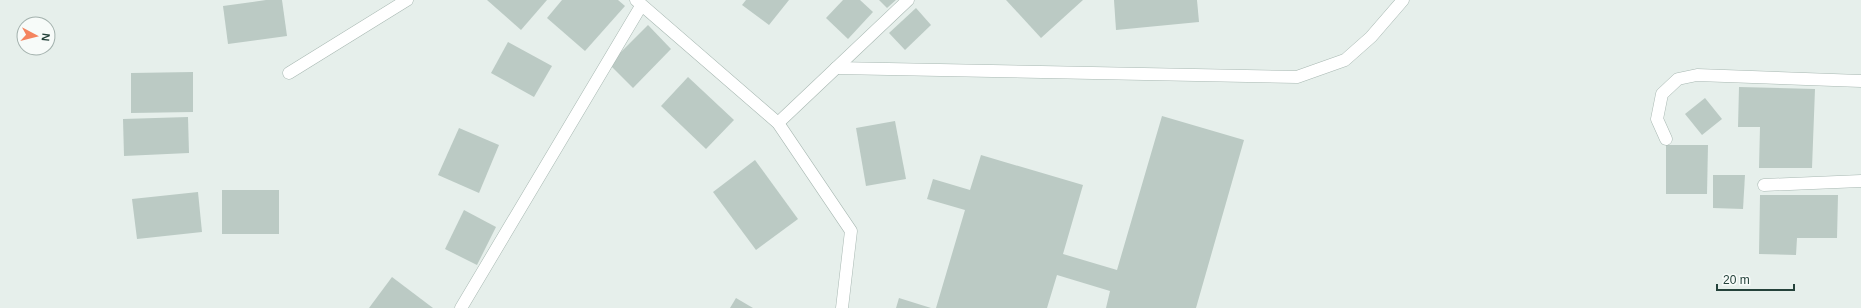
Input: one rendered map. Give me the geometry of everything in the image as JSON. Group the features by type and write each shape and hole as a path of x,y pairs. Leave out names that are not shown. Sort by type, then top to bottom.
{"street":[{"path":"289,73 407,0"},
{"path":"778,123 908,0"},
{"path":"836,68 1297,77 1345,60 1371,37 1403,0"},
{"path":"461,308 638,3 778,123 852,231 842,308"},
{"path":"1666,139 1657,119 1662,94 1678,79 1697,74 1861,81"},
{"path":"1764,185 1861,181"}],"building":[{"path":"266,0 282,0 287,36 228,44 223,6"},
{"path":"487,0 547,0 521,30"},
{"path":"562,0 618,0 625,6 585,51 547,18"},
{"path":"746,0 789,0 769,25 742,5"},
{"path":"843,0 860,0 873,12 848,39 826,18"},
{"path":"879,0 896,0 887,8"},
{"path":"1006,0 1083,0 1041,38"},
{"path":"1114,0 1197,0 1199,22 1116,30"},
{"path":"916,8 931,25 905,50 889,33"},
{"path":"648,25 671,49 633,88 609,64"},
{"path":"508,42 552,66 534,97 491,73"},
{"path":"193,72 193,112 131,113 131,73"},
{"path":"688,77 734,120 706,149 661,106"},
{"path":"1739,87 1815,89 1812,168 1759,168 1760,127 1738,127"},
{"path":"1705,98 1722,119 1702,135 1685,114"},
{"path":"1162,116 1244,140 1196,308 1106,308 1110,291 1057,275 1047,308 936,308 965,210 927,199 933,179 970,190 981,155 1083,185 1063,254 1117,270"},
{"path":"188,117 189,153 124,156 123,119"},
{"path":"895,121 906,179 866,186 856,128"},
{"path":"459,128 499,145 479,193 438,175"},
{"path":"1666,145 1708,145 1707,194 1666,194"},
{"path":"755,160 798,219 756,250 713,192"},
{"path":"1713,175 1745,175 1743,209 1713,208"},
{"path":"222,190 279,190 279,234 222,234"},
{"path":"198,192 202,232 137,239 132,199"},
{"path":"1760,195 1838,195 1837,238 1797,238 1796,255 1759,254"},
{"path":"464,210 496,227 477,265 445,249"},
{"path":"392,277 433,308 369,308"},
{"path":"736,298 753,308 730,308"},
{"path":"899,298 931,308 896,308"}]}
